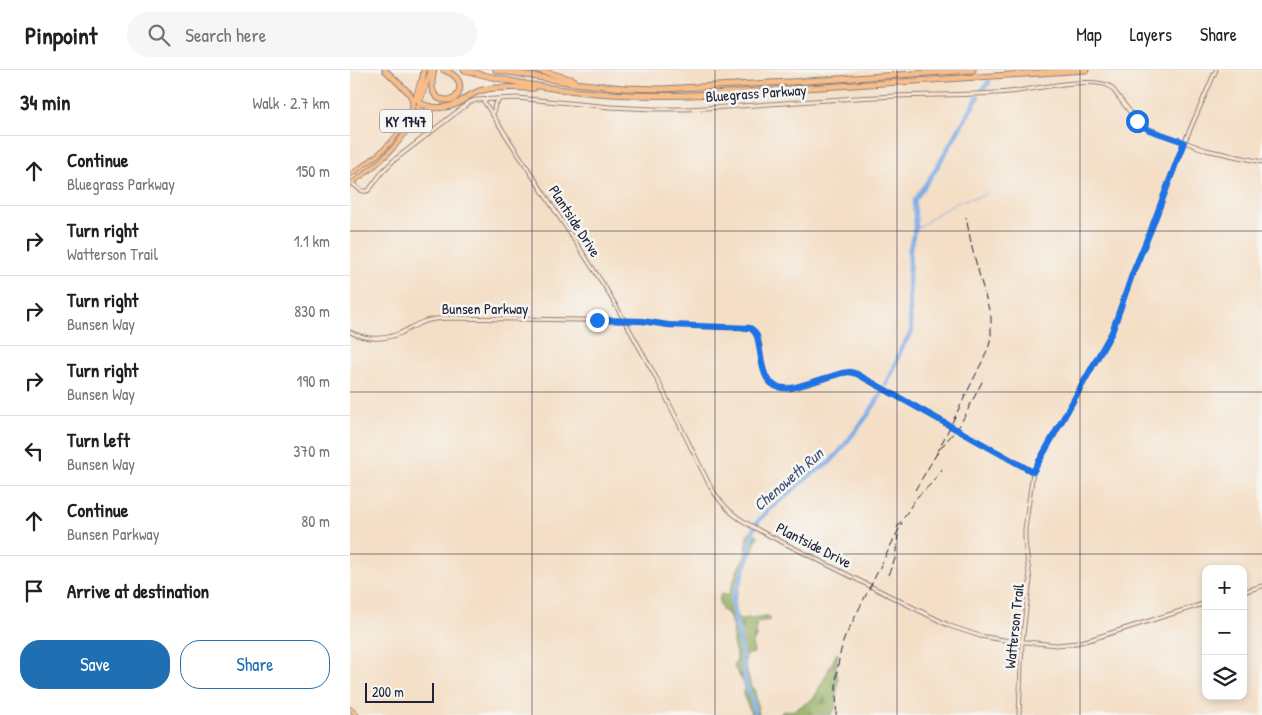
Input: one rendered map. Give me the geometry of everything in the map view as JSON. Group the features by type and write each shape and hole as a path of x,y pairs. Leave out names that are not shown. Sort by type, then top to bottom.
{"highway":[{"path":"385,70 409,93 413,105"},
{"path":"424,70 418,99 420,103 438,107"},
{"path":"432,70 431,89 434,94 444,100 454,99 460,90 460,85 454,75 444,70"},
{"path":"464,70 502,80 558,88 653,96 693,96 1086,70"},
{"path":"496,70 584,84 662,89 974,70"},
{"path":"538,70 584,84"},
{"path":"412,121 425,111 453,105 474,93 489,89 558,88"}],"main road":[{"name":"KY 1747","path":"350,175 391,143 404,124 413,105 424,70"},
{"name":"KY 1747","path":"351,182 392,150 400,140 412,121 432,70"},
{"path":"350,709 357,715"}],"street":[{"name":"Watterson Trail","path":"1019,715 1022,642 1030,581 1025,530 1033,472 1112,332 1184,142 1216,70"},
{"name":"Bluegrass Parkway","path":"351,182 361,190 369,190 393,161 472,101 529,98 598,106 681,109 898,95 987,94 1100,82 1108,84 1113,88 1133,117 1144,127 1213,152 1262,162"},
{"path":"493,114 495,104 501,98"},
{"name":"Plantside Drive","path":"483,100 605,287 659,383 715,495 733,515 761,532 956,629 988,638 1056,645 1084,642 1202,604"},
{"name":"Bunsen Parkway","path":"350,332 361,337 387,337 425,321 438,318 642,321 668,325 750,328 757,336 765,375 776,386 792,388 842,373 850,372 857,374 1033,472"},
{"path":"1247,591 1262,586"}],"green space":[{"path":"750,531 758,536 734,605 737,617 740,619 767,616 771,618 756,624 756,636 752,643 754,653 746,655 745,664 750,683 755,691 759,715 751,715 745,698 743,682 734,666 737,659 733,643 733,629 729,615 722,610 719,601 721,594 729,594 746,553 746,539"},
{"path":"837,653 838,679 836,703 831,715 779,715 783,711 795,710 814,698"}],"waterway":[{"name":"Chenoweth Run","path":"982,90 989,82"},
{"name":"Chenoweth Run","path":"914,232 916,228 914,201 934,172 978,97"},
{"path":"915,230 952,205 979,197 987,192"},
{"name":"Chenoweth Run","path":"886,385 901,349 912,331 909,280 910,248 913,236"},
{"name":"Chenoweth Run","path":"755,715 751,697 746,686 732,600 749,557 755,525 767,511 809,476 829,463 867,416 883,391"}],"railway":[{"path":"936,455 982,362 991,336 991,317 972,248 966,217"},
{"path":"915,490 939,450 960,425 984,378"},
{"path":"897,528 916,498 933,482 942,469"},
{"path":"836,715 837,671 844,639 902,523"},
{"path":"888,575 895,559 898,535"}],"route":[{"path":"597,320 750,328 757,336 763,369 772,384 782,388 792,388 842,373 850,372 864,376 1033,472 1112,332 1184,142 1149,130 1137,121"}]}
